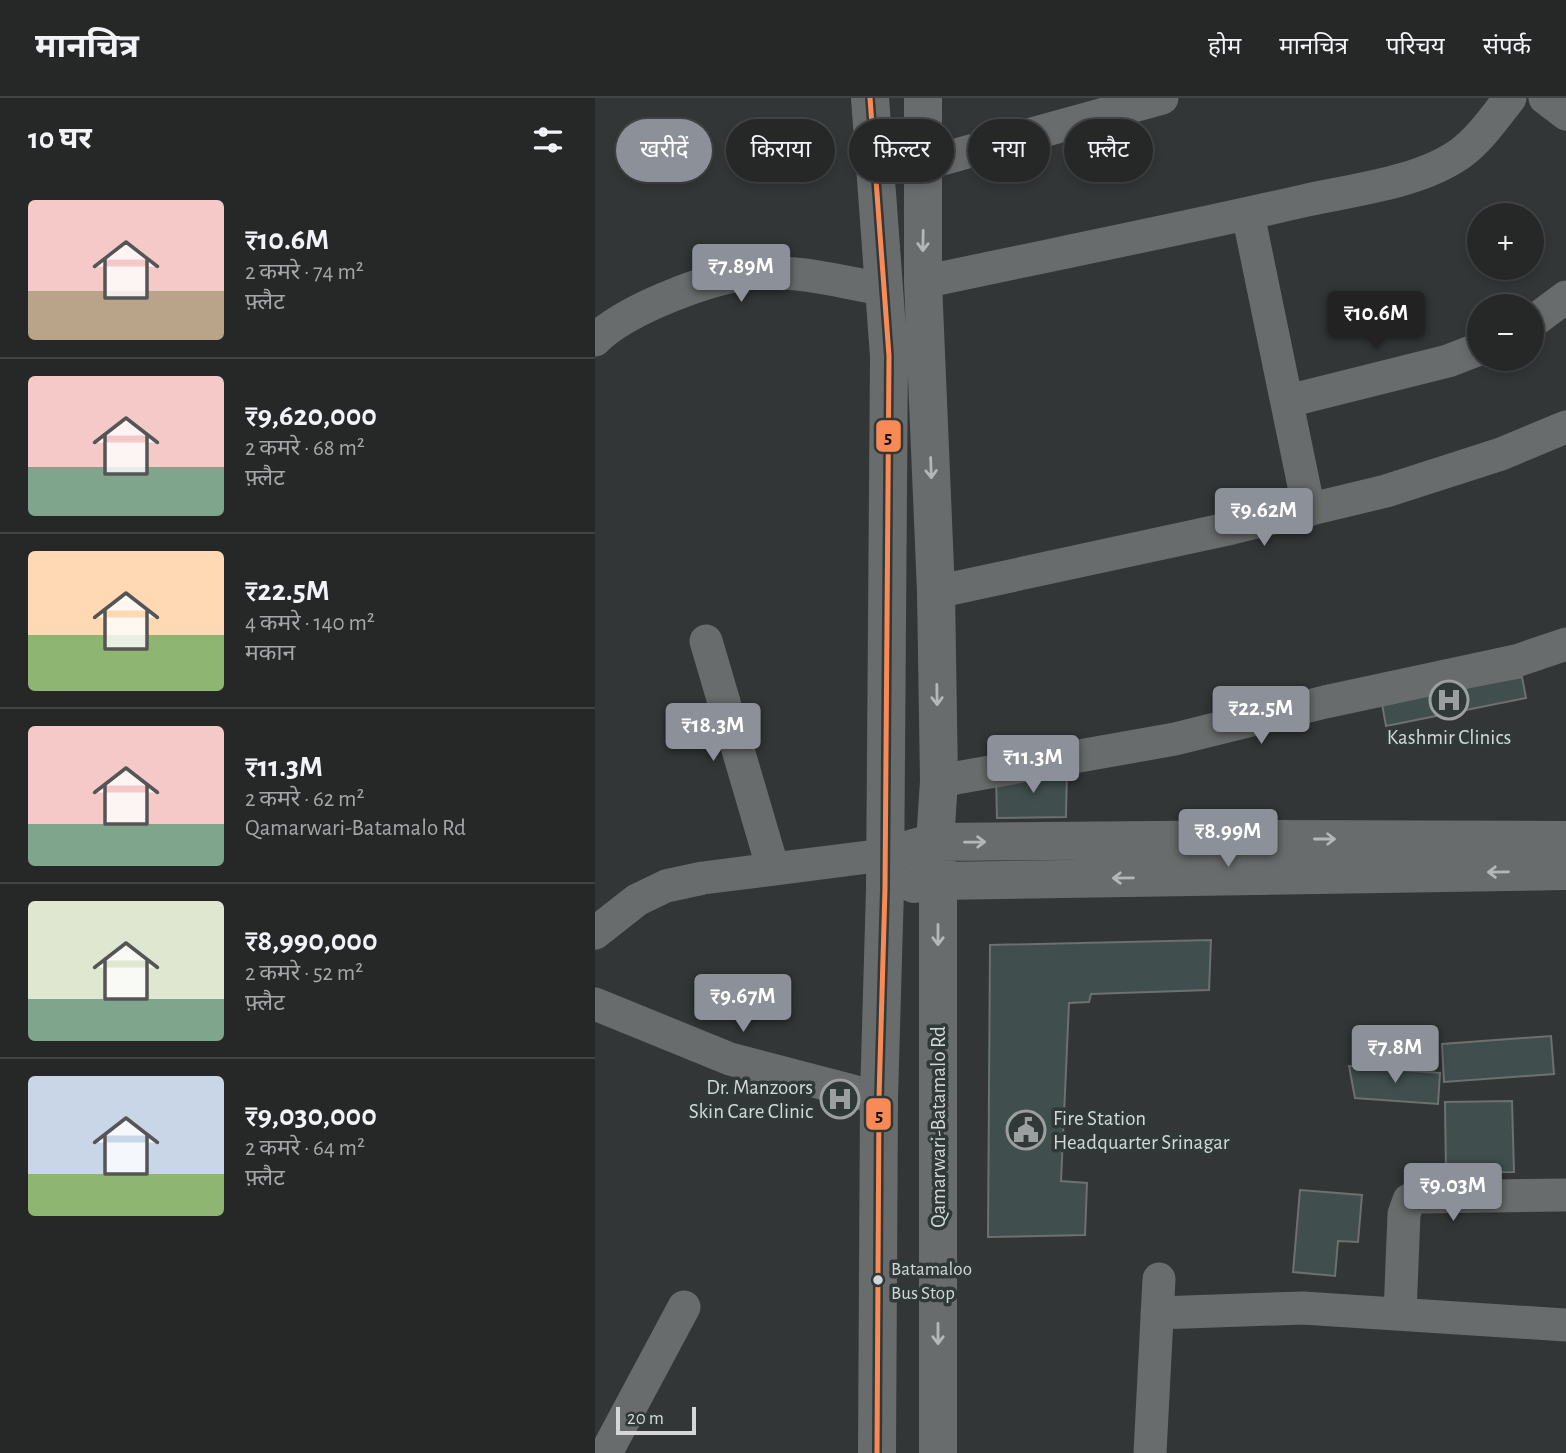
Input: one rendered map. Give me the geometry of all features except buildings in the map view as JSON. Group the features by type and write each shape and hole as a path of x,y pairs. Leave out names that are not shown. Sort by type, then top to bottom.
{"main road":[{"path":"870,98 889,356 877,1453"},
{"path":"923,98 923,119"},
{"name":"Qamarwari-Batamalo Rd","path":"924,182 923,282 936,592 939,781 935,842 938,881 938,1453"},
{"path":"884,872 935,842 1566,840"},
{"path":"884,872 938,881 1566,871"}],"street":[{"path":"954,159 1162,98"},
{"path":"923,282 1248,214 1400,179 1432,169 1460,153 1487,128 1510,98"},
{"path":"1545,98 1566,114"},
{"path":"1248,214 1309,510"},
{"path":"595,340 649,304 695,287 755,273 803,275 883,289"},
{"path":"1544,313 1566,297"},
{"path":"1288,401 1448,361 1467,354"},
{"path":"936,592 1309,510 1411,483 1501,454 1566,427"},
{"path":"706,642 773,869"},
{"path":"939,781 1175,739 1325,702 1516,661 1566,644"},
{"path":"595,933 637,900 666,886 703,878 773,869 884,872"},
{"path":"595,1004 730,1059 879,1098"},
{"path":"1400,1314 1404,1214 1409,1200 1417,1196 1566,1195"},
{"path":"1150,1453 1159,1279"},
{"path":"606,1453 684,1307"},
{"path":"1157,1313 1303,1308 1566,1325"}],"transit line":[{"name":"5","path":"870,98 889,356 877,1453"}],"place":[{"name":"Kashmir Clinics","path":"1449,700"},
{"name":"Dr. Manzoors Skin Care Clinic","path":"840,1099"},
{"name":"Fire Station Headquarter Srinagar","path":"1026,1130"},
{"name":"Batamaloo Bus Stop","path":"878,1280"}]}
